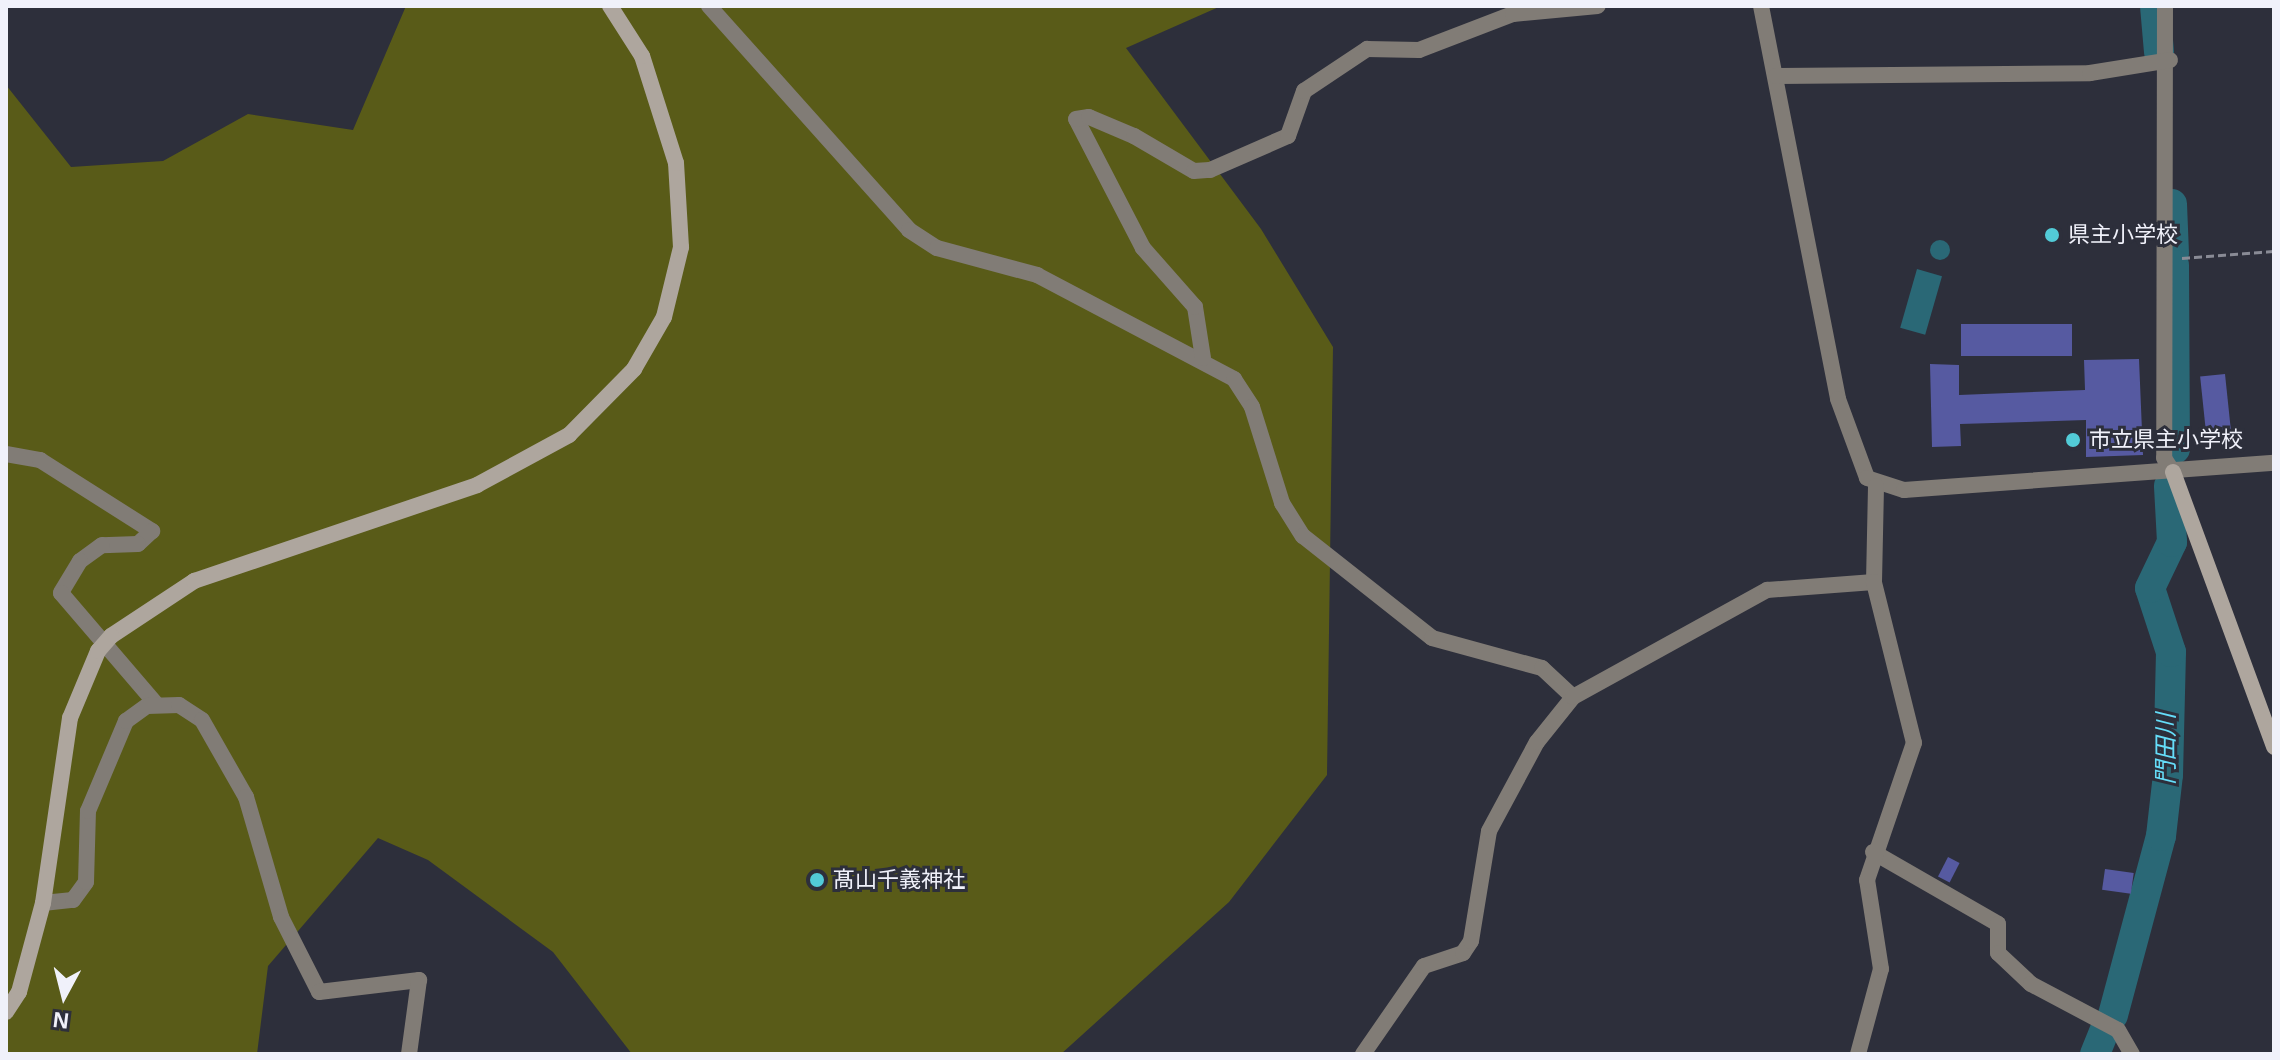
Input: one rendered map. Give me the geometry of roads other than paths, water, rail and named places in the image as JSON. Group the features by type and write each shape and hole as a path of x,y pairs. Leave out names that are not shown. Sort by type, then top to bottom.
{"street":[{"path":"6,1012 19,992 43,903 70,718 98,651 111,636 194,581 477,485 569,435 634,369 664,317 681,247 676,163 642,56 610,6"},
{"path":"709,6 909,230 937,248 1037,275 1203,358 1234,379 1252,407 1282,503 1303,536 1432,638 1542,668 1573,697"},
{"path":"1203,358 1195,307 1143,248 1076,119 1089,117 1134,136 1194,171 1210,170 1288,136 1304,91 1367,49 1419,50 1513,14 1598,6"},
{"path":"1761,6 1838,399 1855,461 1876,486 1874,582 1914,743 1909,775 1873,852 1867,880 1881,969 1858,1054"},
{"path":"2165,6 2170,60 2161,260 2164,458 2173,472 2274,747"},
{"path":"1776,76 2090,73 2170,60"},
{"path":"6,454 40,460 152,531 138,544 102,545 80,561 61,593 156,704"},
{"path":"1876,486 1904,490 2274,463"},
{"path":"1363,1054 1424,966 1463,953 1471,941 1489,831 1537,742 1573,697 1767,590 1874,582"},
{"path":"43,903 73,900 86,882 88,811 126,721 156,704 179,705 202,720 246,797 281,917 319,992 419,980 409,1054"},
{"path":"1873,852 1998,924 1998,953 2031,984 2118,1030 2132,1054"}],"water":[{"path":"1940,240 1947,243 1950,250 1947,257 1940,260 1933,257 1930,250 1933,243"},
{"path":"1917,269 1942,276 1925,335 1900,328"}],"waterway":[{"name":"門田川","path":"2155,6 2159,52"},
{"name":"門田川","path":"2172,204 2174,253"},
{"name":"門田川","path":"2174,265 2175,449"},
{"name":"門田川","path":"2113,1015 2161,836 2168,775 2171,652 2150,588 2172,542 2169,486"},
{"name":"門田川","path":"2095,1054 2104,1032"}],"place":[{"name":"県主小学校","path":"2052,235"},
{"name":"市立県主小学校","path":"2073,440"},
{"name":"髙山千義神社","path":"817,880"}]}
